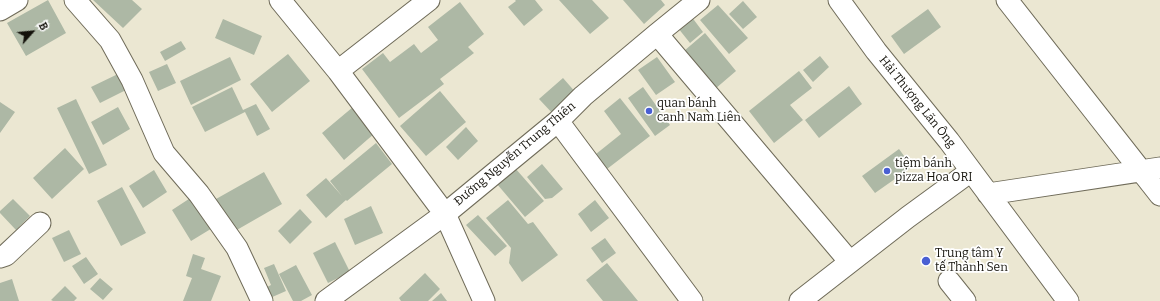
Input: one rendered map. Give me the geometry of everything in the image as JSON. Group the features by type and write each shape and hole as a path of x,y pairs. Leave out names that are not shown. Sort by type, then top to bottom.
{"street":[{"path":"0,10 17,0"},
{"path":"75,0 110,40 132,80 164,152 199,194 237,248 262,301"},
{"path":"280,0 338,72 445,214 484,301"},
{"path":"338,72 429,0"},
{"name":"Đường Nguyễn Trung Thiên","path":"326,301 445,214 558,121 583,96 699,0"},
{"name":"Hải Thượng Lãn Ông","path":"838,0 876,51 949,141 1068,301"},
{"path":"1006,0 1151,170 1160,194"},
{"path":"657,34 850,262"},
{"path":"558,121 692,301"},
{"path":"988,194 1151,170"},
{"path":"800,301 908,217 971,171"},
{"path":"0,257 6,255 40,223"},
{"path":"949,281 965,301"}],"building":[{"path":"48,0 66,33 26,56 7,23"},
{"path":"93,0 132,0 142,9 123,28"},
{"path":"515,0 535,0 543,10 524,26 508,7 516,1"},
{"path":"559,0 592,0 609,18 590,34"},
{"path":"623,0 661,0 665,5 644,24"},
{"path":"743,1 757,17 743,29 729,14"},
{"path":"460,2 484,34 468,47 474,53 440,79 444,84 399,118 362,69 383,53 390,62 414,44 421,53 438,40 428,27"},
{"path":"718,5 748,38 729,54 700,20"},
{"path":"928,9 941,27 904,54 891,36"},
{"path":"688,12 703,32 690,43 674,23"},
{"path":"223,19 262,36 254,55 215,38"},
{"path":"705,33 736,71 715,89 684,51"},
{"path":"181,41 186,49 165,61 160,52"},
{"path":"288,54 310,81 272,112 250,84"},
{"path":"820,56 829,67 813,82 803,70"},
{"path":"230,57 241,80 191,105 180,81"},
{"path":"657,57 675,82 656,95 638,70"},
{"path":"167,64 176,83 158,91 149,72"},
{"path":"799,71 812,88 790,105 803,120 774,143 749,111"},
{"path":"118,74 126,90 100,103 91,87"},
{"path":"563,78 577,94 554,115 539,99"},
{"path":"849,86 862,104 819,138 805,120"},
{"path":"232,87 243,110 256,104 270,129 257,136 245,112 205,132 192,107"},
{"name":"quan bánh canh Nam Liên","path":"643,87 670,125 655,136 628,98"},
{"path":"440,91 466,122 426,156 400,126"},
{"path":"620,98 650,136 607,169 596,154 621,134 604,111"},
{"path":"76,99 107,165 89,174 57,108"},
{"path":"0,102 15,112 0,133"},
{"path":"118,107 130,129 103,145 91,122"},
{"path":"353,107 375,133 344,160 322,133"},
{"path":"466,127 478,141 458,160 446,147"},
{"path":"376,143 392,164 347,201 346,200 326,218 306,195 326,178 342,196 330,181"},
{"path":"65,148 84,169 52,199 33,178"},
{"name":"tiệm bánh pizza Hoa ORI","path":"899,149 912,167 875,193 862,176"},
{"path":"542,164 563,189 552,198 545,199 527,177"},
{"path":"515,168 544,201 525,217 497,184"},
{"path":"154,170 167,192 143,208 129,186"},
{"path":"264,172 282,204 235,231 216,199"},
{"path":"122,187 146,233 121,246 97,201"},
{"path":"195,195 214,227 191,241 172,210"},
{"path":"13,199 30,216 16,230 0,213 0,211"},
{"path":"508,200 528,224 533,222 558,255 522,282 509,263 511,248 486,218"},
{"path":"595,200 609,218 591,232 578,214"},
{"path":"371,206 383,233 355,245 344,219"},
{"path":"300,209 312,222 290,244 278,231"},
{"path":"478,215 507,246 495,256 466,225"},
{"path":"69,230 81,254 64,262 52,238"},
{"path":"605,238 616,253 602,263 591,248"},
{"path":"335,242 350,272 328,283 313,253"},
{"path":"193,254 205,258 201,269 221,276 211,301 183,301 192,278 186,276"},
{"path":"86,257 98,274 84,284 72,266"},
{"path":"607,263 638,301 603,301 586,280"},
{"path":"274,264 286,291 270,298 265,288 271,285 264,268"},
{"path":"296,265 312,295 301,301 293,301 279,274"},
{"path":"425,273 440,289 428,301 401,301 399,298"},
{"path":"100,278 113,289 103,300 90,289"},
{"path":"12,279 19,301 0,301 0,283"},
{"path":"65,286 77,298 74,301 51,300"},
{"path":"441,293 447,301 432,301"}],"place":[{"name":"quan bánh canh Nam Liên","path":"649,111"},
{"name":"tiệm bánh pizza Hoa ORI","path":"887,171"},
{"name":"Trung tâm Y tế Thành Sen","path":"926,261"}]}
